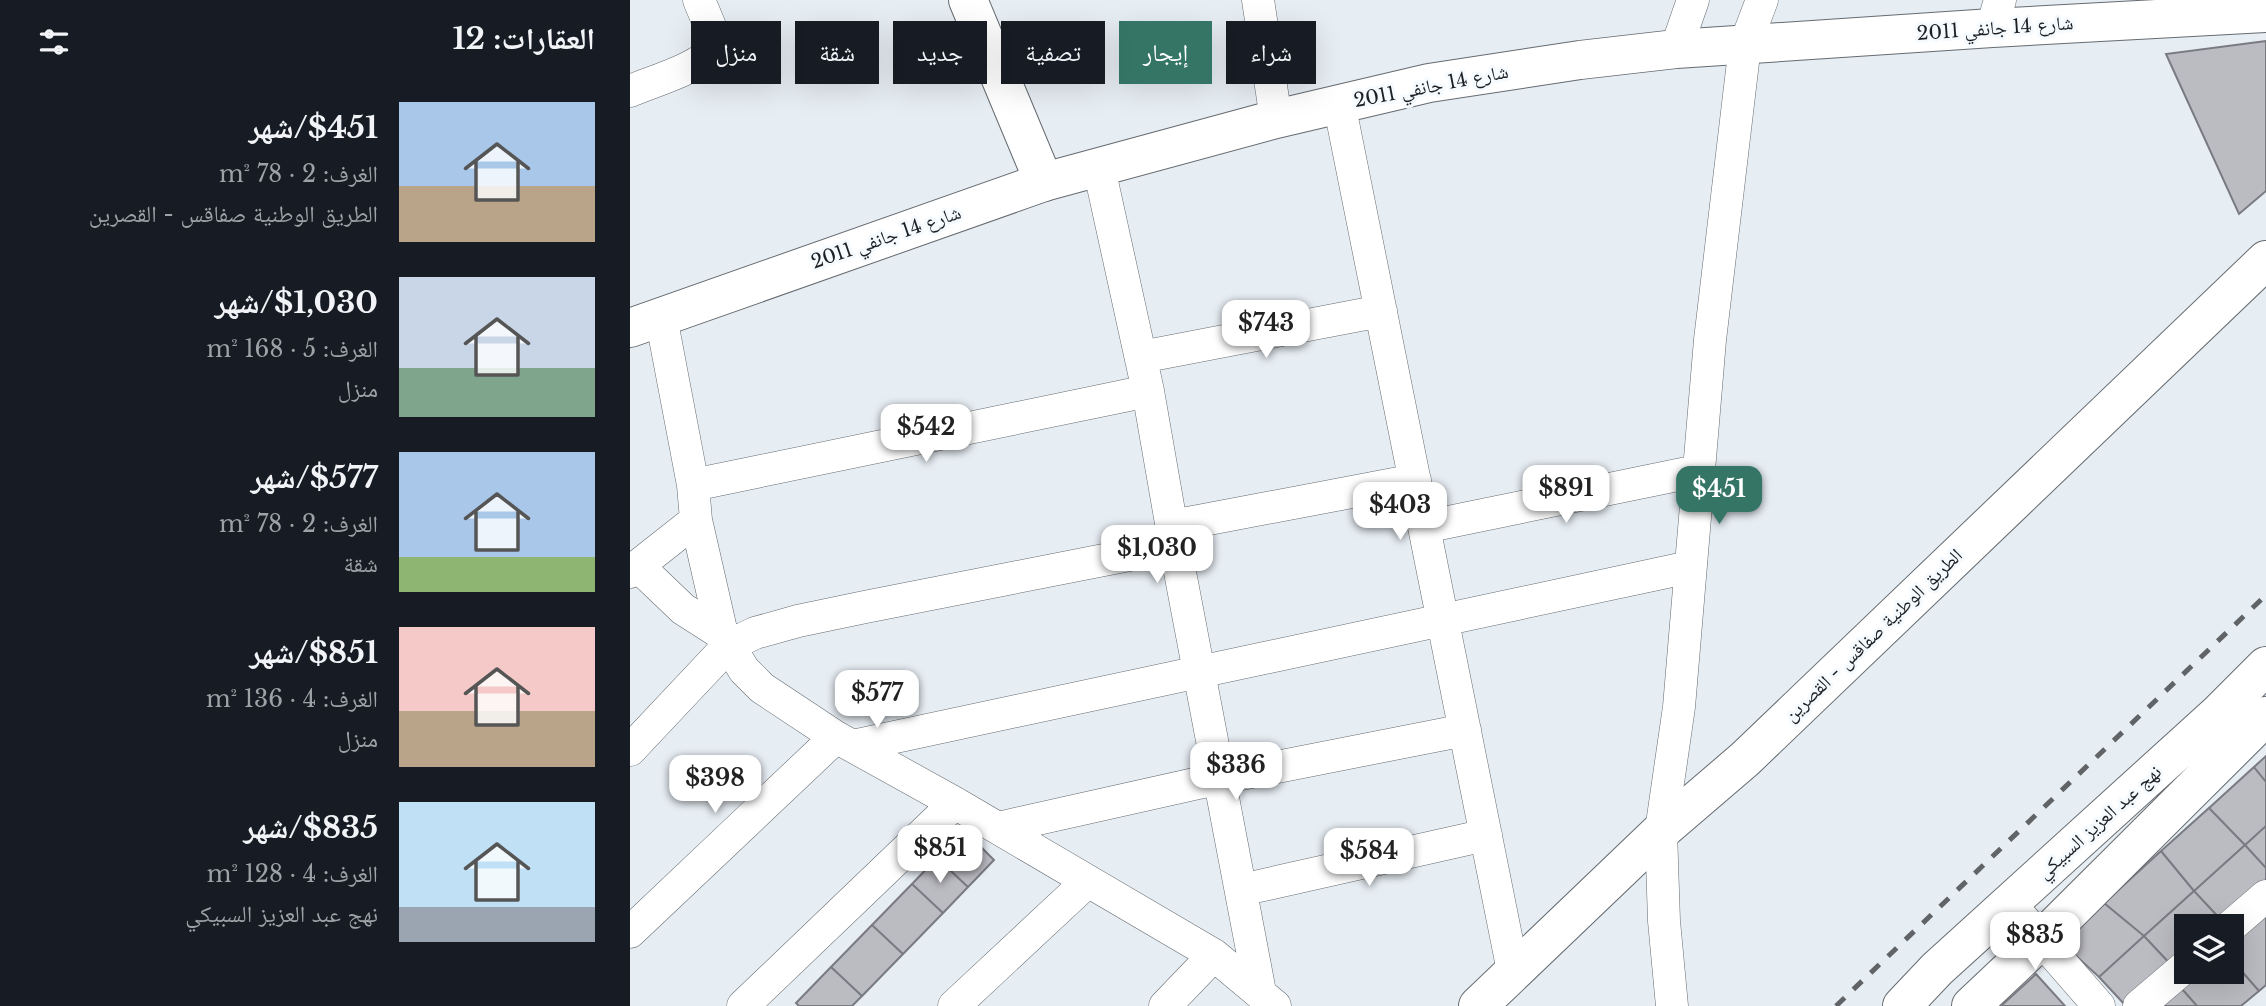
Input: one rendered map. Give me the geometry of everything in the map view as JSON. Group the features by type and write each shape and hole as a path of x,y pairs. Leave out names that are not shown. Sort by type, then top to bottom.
{"main road":[{"path":"968,0 1044,182"},
{"name":"شارع 14 جانفي 2011","path":"646,322 1044,182 1276,119 1429,83 1580,60 1745,45 1996,14 2266,13"},
{"name":"الطريق الوطنية صفاقس - القصرين","path":"1478,1006 1661,831 1745,759 2266,260"},
{"name":"نهج عبد العزيز السبيكي","path":"1902,1006 1937,969 2220,712 2266,666"},
{"name":"نهج عبد العزيز السبيكي","path":"1971,1006 2266,716"}],"street":[{"path":"630,91 694,64 715,49 714,36 699,0"},
{"path":"1258,0 1276,119"},
{"path":"1676,50 1693,0"},
{"path":"1672,1006 1664,921 1661,831 1679,707 1710,340 1745,45 1762,0"},
{"path":"1339,103 1513,971"},
{"path":"1098,168 1148,391 1241,890 1268,999"},
{"path":"1141,357 1381,310"},
{"path":"646,322 693,485 696,520 725,640 744,670 762,688 845,742 955,803 1214,955 1268,999"},
{"path":"693,485 1148,391"},
{"path":"1424,527 1697,471"},
{"path":"630,750 725,640 1415,480"},
{"path":"696,520 634,569 725,640"},
{"path":"630,932 845,742 1201,671 1689,567"},
{"path":"998,828 1221,778 1465,730"},
{"path":"743,1006 955,803"},
{"path":"1241,890 1486,835"},
{"path":"954,1006 1088,881"},
{"path":"2244,915 2266,896"},
{"path":"2010,904 2099,1006"},
{"path":"1164,1006 1214,955"},
{"path":"2139,1006 2174,976"}],"building":[{"path":"2266,41 2266,191 2239,214 2166,54"},
{"path":"2266,756 2266,782 2254,767"},
{"path":"2254,767 2266,782 2266,826 2245,845 2209,808"},
{"path":"2209,808 2245,845 2194,891 2161,851"},
{"path":"2266,826 2266,868 2245,845"},
{"path":"964,830 994,860 968,887 937,858"},
{"path":"2245,845 2266,868 2266,887 2236,914 2216,914 2194,891"},
{"path":"2161,851 2194,891 2144,936 2104,903"},
{"path":"937,858 968,887 943,913 912,884"},
{"path":"912,884 943,913 903,954 872,925"},
{"path":"2194,891 2216,914 2174,914 2174,968 2144,936"},
{"path":"2104,903 2144,936 2099,977 2061,942"},
{"path":"2266,904 2266,985 2259,991 2244,974 2244,923"},
{"path":"872,925 903,954 862,996 831,967"},
{"path":"2144,936 2174,968 2126,1006 2099,977"},
{"path":"831,967 862,996 852,1006 799,1006 796,1003"},
{"path":"2036,974 2065,1006 2001,1006"},
{"path":"2244,974 2259,991 2241,1006 2197,1006 2178,984 2244,984"},
{"path":"2174,982 2197,1006 2146,1006"}],"railway":[{"path":"1836,1006 2266,595"}]}
